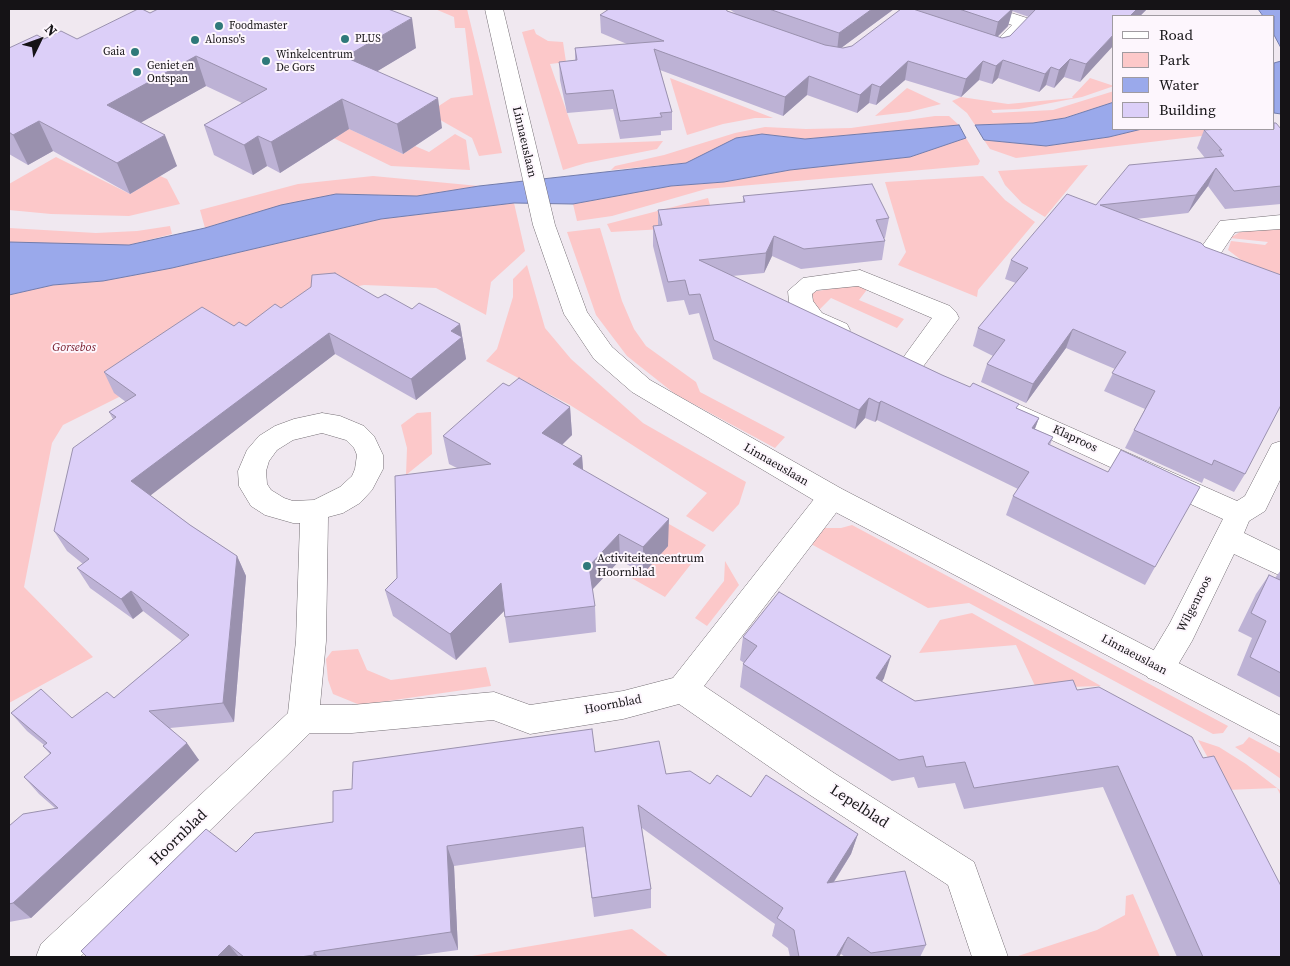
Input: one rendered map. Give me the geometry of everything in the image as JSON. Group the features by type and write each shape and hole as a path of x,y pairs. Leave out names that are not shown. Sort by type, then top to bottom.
{"street":[{"name":"Linnaeuslaan","path":"494,9 544,225 576,314 603,354 641,386 832,497 1281,732"},
{"path":"979,42 997,49 1024,23 982,9"},
{"path":"1281,222 1228,226 1205,259 1281,287"},
{"path":"858,338 812,319 801,302 800,291 811,283 860,278 941,312 947,318 913,363"},
{"name":"Klaproos","path":"982,396 1234,526"},
{"name":"Wilgenroos","path":"1159,668 1181,632 1234,526 1255,503 1281,451"},
{"path":"683,689 832,497"},
{"path":"303,718 311,641 314,511"},
{"path":"1234,526 1281,564"},
{"name":"Hoornblad","path":"54,957 303,718 352,719 494,706 530,720 623,705 683,689"},
{"name":"Lepelblad","path":"683,689 822,784 962,874 990,957"}],"green space":[{"path":"435,9 467,9 502,153 479,156 472,138 428,113 451,98 473,95 465,28 455,28 454,17"},
{"path":"534,29 536,34 548,41 563,42 566,62 550,64 578,144 663,141 657,149 586,163 563,170 522,32"},
{"path":"670,78 773,118 755,118 723,124 687,135"},
{"path":"1090,78 1112,85 1082,97 1019,109 991,110 993,113 1053,110 1112,92 1112,103 1064,118 1033,123 975,125 967,113 952,101 961,97 1008,104 1072,97"},
{"path":"907,88 941,104 909,112 875,116"},
{"path":"935,116 949,116 959,125 805,139 762,134 736,138 686,163 611,170 615,166 664,155 735,133 765,127 806,129 851,128"},
{"path":"332,121 403,154 415,146 429,152 455,134 466,140 470,170 391,166 317,130"},
{"path":"1138,130 1252,130 1016,158 990,149 984,140 1046,146 1109,137"},
{"path":"966,138 980,161 978,165 706,189 612,216 577,221 573,204 671,186 724,182 790,170 910,157"},
{"path":"56,157 130,194 160,176 167,179 180,204 129,216 51,214 9,210 9,184"},
{"path":"1088,165 1045,217 1022,203 1005,185 998,171"},
{"path":"373,176 479,186 417,196 336,194 250,214 205,228 200,210 298,184"},
{"path":"983,176 1005,200 1035,222 978,290 977,297 898,265 906,252 885,182"},
{"path":"708,198 716,226 611,232 607,224"},
{"name":"Gorsebos","path":"514,203 525,251 491,282 486,315 436,288 364,285 329,292 63,425 52,443 24,587 93,657 9,703 9,295 53,285 103,281 172,268 381,219"},
{"path":"170,226 172,234 129,245 9,242 9,228 96,233 137,231"},
{"path":"600,228 622,301 634,329 646,346 696,382 700,392 785,437 775,448 675,394 627,356 596,315 567,232"},
{"path":"1281,228 1281,275 1252,268 1228,250 1231,241 1265,245 1268,242 1230,238 1240,232"},
{"path":"527,265 545,328 571,359 643,423 746,482 739,504 713,532 686,516 707,493 570,405 486,361 497,349 513,297 513,279"},
{"path":"858,284 869,287 859,300 904,319 897,328 831,298 818,311 812,303 812,292"},
{"path":"431,412 432,454 406,475 407,448 401,425 417,413"},
{"path":"669,524 706,545 665,597 628,576 636,570"},
{"path":"852,525 1228,726 1223,733 1213,734 969,603 928,608 811,544 824,528 841,528"},
{"path":"725,561 739,585 707,626 695,618 724,581"},
{"path":"972,613 1101,686 1036,688 1016,645 919,653 940,620"},
{"path":"358,649 367,670 391,680 486,667 491,686 360,705 333,694 328,680 326,659 332,651"},
{"path":"1249,737 1281,754 1281,779 1235,747 1243,744"},
{"path":"1198,740 1219,747 1246,764 1281,791 1281,796 1277,788 1226,790"},
{"path":"1133,894 1160,957 1015,957 1097,930 1125,915 1126,896"},
{"path":"632,929 669,957 466,957"}],"water":[{"path":"1258,9 1281,9 1281,48 1275,37 1275,15 1262,15"},
{"path":"1281,61 1281,114 1275,113 1275,63"},
{"path":"1112,103 1112,130 1138,130 1109,137 1046,146 984,140 975,125 1033,123 1065,118"},
{"path":"959,125 966,138 910,157 790,170 724,182 671,186 573,204 514,203 381,219 172,268 103,281 53,285 9,295 9,242 129,245 205,228 281,205 336,194 417,196 479,186 686,163 736,138 762,134 805,139"}],"building":[{"path":"138,9 150,13 158,9 388,9 412,18 345,57 438,98 397,124 342,99 271,142 258,136 244,145 204,125 267,89 196,56 107,105 165,135 117,163 39,121 13,135 9,132 9,48 37,35 44,39 61,31 77,39"},
{"path":"609,9 726,9 727,11 825,45 843,48 852,46 901,9 913,9 1002,38 1010,36 1036,9 1137,9 1131,15 1112,15 1112,36 1086,64 1070,59 1059,70 1051,67 1045,74 1003,60 996,66 983,61 966,79 908,61 880,87 872,84 860,95 809,76 785,97 654,49 672,112 660,113 662,117 620,121 613,90 566,94 559,62 577,60 575,48 664,41 600,15"},
{"path":"769,9 872,9 839,33"},
{"path":"959,9 1012,9 998,22"},
{"path":"1276,123 1281,129 1281,186 1234,191 1216,168 1196,195 1100,205 1281,275 1281,405 1245,474 1214,460 1212,465 1134,430 1155,391 1112,373 1126,352 1073,329 1033,384 987,364 1005,340 978,328 1028,268 1011,260 1067,194 1096,205 1129,165 1224,156 1219,150 1222,150 1204,130 1275,130"},
{"path":"872,184 889,218 876,220 885,241 804,249 774,236 766,253 699,260 942,375 970,387 973,383 1019,404 1016,408 1039,418 1032,428 1053,437 1048,444 1108,472 1121,450 1200,487 1155,567 1013,496 1029,472 881,401 879,403 869,398 859,410 714,340 700,294 689,295 685,280 668,282 653,226 662,225 658,210 745,202 743,196"},
{"path":"335,273 378,298 385,294 412,309 419,303 460,324 451,331 462,337 411,379 329,333 131,481 190,525 237,556 223,703 149,711 187,743 13,903 9,904 9,826 23,814 58,808 24,777 51,753 43,746 47,743 11,713 41,689 72,718 107,692 114,698 189,635 131,591 121,599 77,568 89,559 54,531 73,448 116,417 109,412 136,395 104,372 202,307 234,326 239,322 246,326 275,304 281,308 311,287 312,275"},
{"path":"519,378 570,407 542,433 582,456 573,464 669,519 643,547 619,534 589,566 595,606 505,617 501,583 450,634 385,590 397,578 395,476 491,464 443,436 503,383 509,386"},
{"path":"1269,575 1280,580 1281,577 1281,673 1250,657 1266,621 1251,613"},
{"path":"779,592 891,656 876,678 915,701 1073,680 1077,690 1099,687 1192,737 1203,758 1214,756 1281,886 1281,957 1203,957 1118,766 974,788 965,762 926,767 923,756 899,760 743,664 757,646 743,637"},
{"path":"592,729 595,752 659,741 666,774 690,771 710,784 717,775 751,797 766,775 807,801 858,834 827,883 905,871 926,945 871,953 848,937 836,957 799,957 794,930 777,918 783,908 638,805 651,889 592,898 583,827 447,846 451,932 314,952 314,955 300,957 244,957 229,945 217,957 87,957 81,951 206,829 236,852 255,833 333,822 333,791 352,789 353,762"}],"place":[{"name":"Foodmaster","path":"219,26"},
{"name":"PLUS","path":"345,39"},
{"name":"Alonso's","path":"195,40"},
{"name":"Gaia","path":"135,52"},
{"name":"Winkelcentrum De Gors","path":"266,61"},
{"name":"Geniet en Ontspan","path":"137,72"},
{"name":"Activiteitencentrum Hoornblad","path":"587,566"}]}
